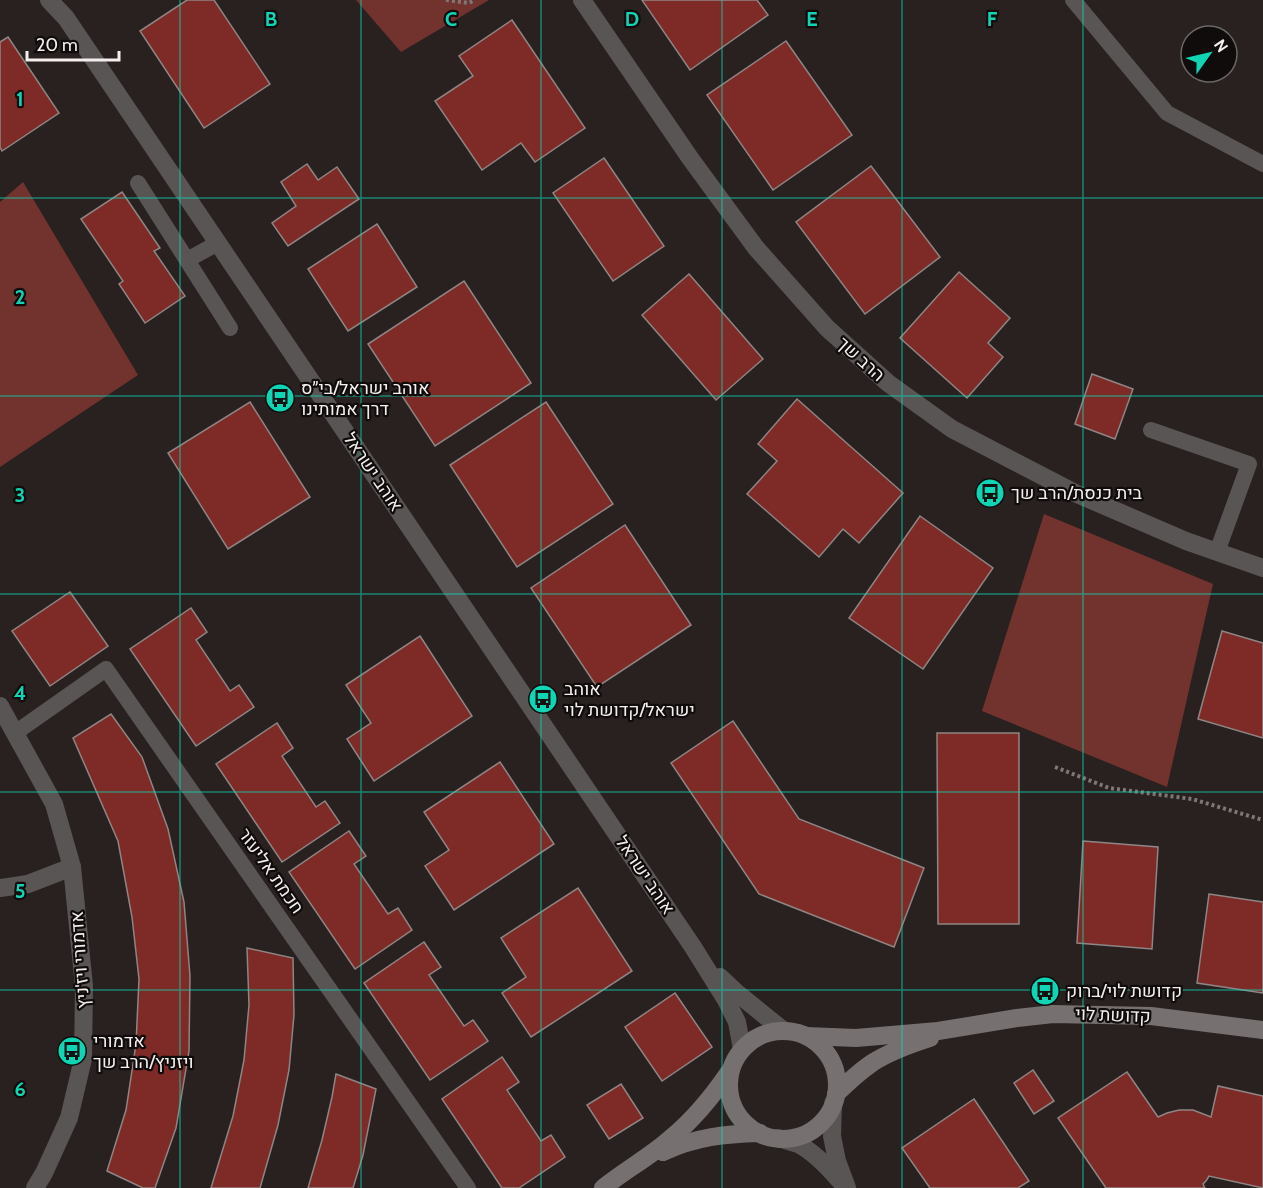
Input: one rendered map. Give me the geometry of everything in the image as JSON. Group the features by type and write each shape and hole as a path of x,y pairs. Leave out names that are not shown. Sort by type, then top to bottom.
{"street":[{"name":"אוהב ישראל","path":"49,0 66,18 693,946 737,1022 742,1049"},
{"name":"הרב שך","path":"582,0 690,158 756,248 827,328 888,383 952,429 1059,484 1186,541 1263,568"},
{"path":"0,706 54,804 72,867 28,884 0,888"},
{"name":"אדמורי ויז'ניץ","path":"35,1188 69,1118 83,1059 84,986 72,867"},
{"name":"אוהב ישראל","path":"693,946 714,972 784,1031"},
{"name":"קדושת לוי","path":"806,1036 856,1038 938,1031 1046,1014 1150,1016 1263,1030"},
{"name":"קדושת לוי","path":"834,1098 854,1077 874,1062 924,1040 963,1027"},
{"path":"615,1184 695,1117 714,1095 742,1049 754,1039 768,1033 784,1031 806,1036 817,1043 827,1054 833,1066 836,1080 832,1136 846,1188"},
{"path":"730,1071 731,1100 747,1125 760,1133 799,1145 814,1154 846,1188"},
{"path":"778,1138 796,1137 812,1130 825,1118 834,1098"},
{"path":"639,1162 695,1140 730,1134 760,1133"}],"lane":[{"path":"1073,0 1167,112 1263,164"},
{"path":"138,183 230,328"},
{"path":"186,260 218,243"},
{"path":"1151,430 1249,464 1217,552"},
{"name":"חכמת אליעזר","path":"15,733 106,669 468,1188"}],"path":[{"path":"446,0 469,3 475,0"},
{"path":"1055,767 1109,788 1192,799 1263,820"}],"shaded area":[{"path":"356,0 489,0 401,52"},
{"path":"23,182 138,375 0,467 0,202"},
{"path":"1044,514 1213,584 1167,787 982,711"}],"building":[{"path":"187,0 214,0 270,84 204,128 140,31"},
{"path":"642,0 757,0 768,15 690,70"},
{"path":"512,20 585,128 535,162 521,143 482,170 435,101 473,76 459,56"},
{"path":"8,37 59,113 2,151 0,147 0,42"},
{"path":"786,41 852,135 773,190 707,95"},
{"path":"604,158 664,246 613,281 553,193"},
{"path":"307,164 318,180 337,167 359,199 288,246 272,223 296,206 281,182"},
{"path":"871,166 940,257 865,314 796,222"},
{"path":"122,192 160,248 154,251 185,296 145,323 119,284 123,281 81,219"},
{"path":"377,224 417,287 348,331 308,269"},
{"path":"959,272 1010,318 988,343 1003,357 967,398 900,338"},
{"path":"689,274 763,359 716,400 642,315"},
{"path":"464,281 531,383 435,446 368,344"},
{"path":"1092,374 1133,389 1115,439 1075,424"},
{"path":"797,399 903,493 859,543 843,529 819,557 747,494 777,461 758,444"},
{"path":"250,402 310,497 228,549 168,453"},
{"path":"546,402 613,504 517,567 450,465"},
{"path":"920,516 993,568 923,669 849,618"},
{"path":"625,525 691,625 597,687 531,588"},
{"path":"70,592 108,646 50,686 12,631"},
{"path":"191,608 207,632 196,640 230,691 239,685 254,707 196,746 130,649"},
{"path":"1222,631 1263,643 1263,738 1198,719"},
{"path":"420,636 472,716 374,781 347,739 371,723 346,685"},
{"path":"111,714 142,757 168,829 184,902 190,976 189,1051 176,1128 155,1188 143,1188 107,1171 126,1110 136,1044 139,979 132,917 118,841 73,738"},
{"path":"733,721 799,819 924,868 894,947 759,894 671,763"},
{"path":"277,723 293,748 282,756 316,807 325,801 340,823 282,862 216,764"},
{"path":"937,733 1019,733 1019,924 938,924"},
{"path":"500,762 554,844 454,910 425,866 449,850 424,812"},
{"path":"349,831 366,856 354,864 388,914 398,908 412,930 355,969 289,872"},
{"path":"1083,841 1158,847 1152,949 1077,943"},
{"path":"578,888 632,971 531,1037 502,993 526,977 501,938"},
{"path":"1209,894 1263,902 1263,993 1197,983"},
{"path":"424,942 441,967 429,975 464,1026 473,1020 488,1041 430,1080 364,983"},
{"path":"247,948 293,958 294,1015 289,1070 278,1125 260,1188 211,1188 233,1116 244,1060 249,1005"},
{"path":"675,993 712,1047 662,1081 625,1027"},
{"path":"502,1057 519,1082 507,1090 541,1141 551,1135 565,1157 519,1188 502,1188 442,1099"},
{"path":"1033,1070 1054,1101 1034,1114 1014,1083"},
{"path":"1127,1072 1158,1117 1179,1110 1193,1110 1211,1117 1218,1086 1263,1096 1263,1188 1209,1176 1203,1184 1205,1188 1106,1188 1058,1118"},
{"path":"336,1074 376,1089 363,1155 353,1188 308,1188 322,1140"},
{"path":"621,1084 643,1118 609,1139 587,1105"},
{"path":"974,1099 1029,1181 1018,1188 930,1188 902,1148"}],"place":[{"name":"אוהב ישראל/בי״ס דרך אמותינו","path":"280,398"},
{"name":"בית כנסת/הרב שך","path":"990,493"},
{"name":"אוהב ישראל/קדושת לוי","path":"543,699"},
{"name":"קדושת לוי/ברוק","path":"1045,991"},
{"name":"אדמורי ויזניץ/הרב שך","path":"72,1051"}]}
